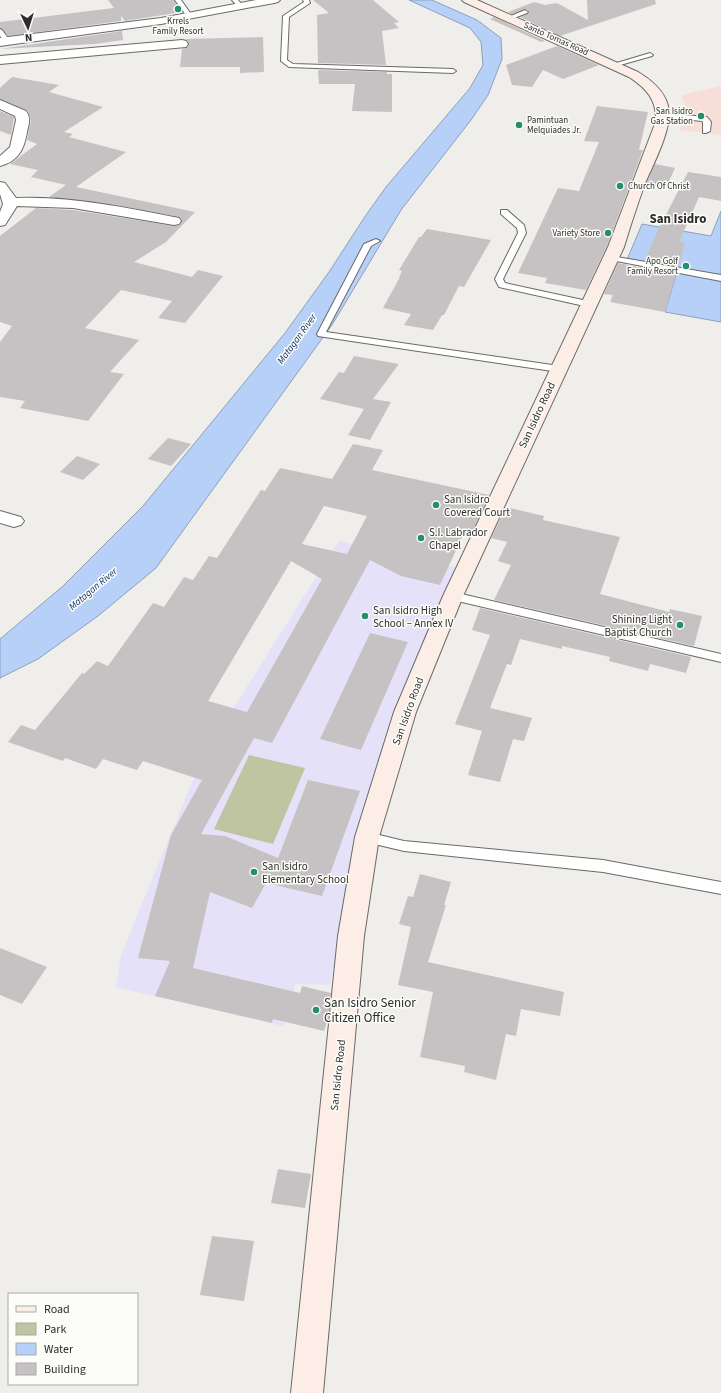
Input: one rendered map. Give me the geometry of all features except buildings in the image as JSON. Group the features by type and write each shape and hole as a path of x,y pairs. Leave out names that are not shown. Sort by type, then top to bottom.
{"street":[{"path":"4,42 190,17 238,3 274,0"},
{"name":"Santo Tomas Road","path":"468,0 613,64 642,80 654,91 661,103 664,115"},
{"path":"0,60 182,44"},
{"path":"0,104 21,114 23,120 17,148 11,156 0,162"},
{"name":"San Isidro Road","path":"307,1393 351,936 367,837 406,712 453,596 611,258 662,125 664,115"},
{"path":"0,186 8,194 12,202 9,211 0,222"},
{"path":"12,202 37,200 58,202 174,221"}],"lane":[{"path":"178,0 190,17"},
{"path":"306,0 307,3 286,16 284,61 290,66 453,70"},
{"path":"509,18 525,12"},
{"path":"0,31 4,42"},
{"path":"613,64 650,55"},
{"path":"664,115 704,119 707,122 706,131"},
{"path":"504,212 520,227 522,233 499,279 502,285 589,304"},
{"path":"376,241 368,244 321,334 559,369"},
{"path":"611,258 721,278"},
{"path":"453,596 721,658"},
{"path":"367,837 404,846 604,866 721,888"}],"shaded area":[{"path":"721,86 721,135 680,130 686,111 682,95"},
{"path":"339,541 458,568 345,911 330,985 295,984 283,1026 116,987 121,955 203,756"}],"green space":[{"path":"249,755 305,768 273,844 214,829"}],"water":[{"name":"Matagan River","path":"409,0 432,0 477,20 501,38 502,59 488,95 471,120 401,210 332,325 156,568 98,616 38,659 0,678 0,639 63,586 143,506 285,333 329,272 386,187 470,88 483,65 481,42 470,28"},
{"name":"Apo Golf Family Resort","path":"721,211 721,322 665,312 677,271 626,262 642,224 711,236"}],"place":[{"name":"Krrels Family Resort","path":"178,9"},
{"name":"San Isidro Gas Station","path":"701,116"},
{"name":"Pamintuan Melquiades Jr.","path":"519,125"},
{"name":"Church Of Christ","path":"620,186"},
{"name":"Variety Store","path":"608,233"},
{"name":"Apo Golf Family Resort","path":"686,266"},
{"name":"San Isidro Covered Court","path":"436,505"},
{"name":"S.I. Labrador Chapel","path":"421,538"},
{"name":"San Isidro High School – Annex IV","path":"365,616"},
{"name":"Shining Light Baptist Church","path":"680,625"},
{"name":"San Isidro Elementary School","path":"254,872"},
{"name":"San Isidro Senior Citizen Office","path":"316,1010"}],"district":[{"name":"San Isidro","path":"678,219"}]}
